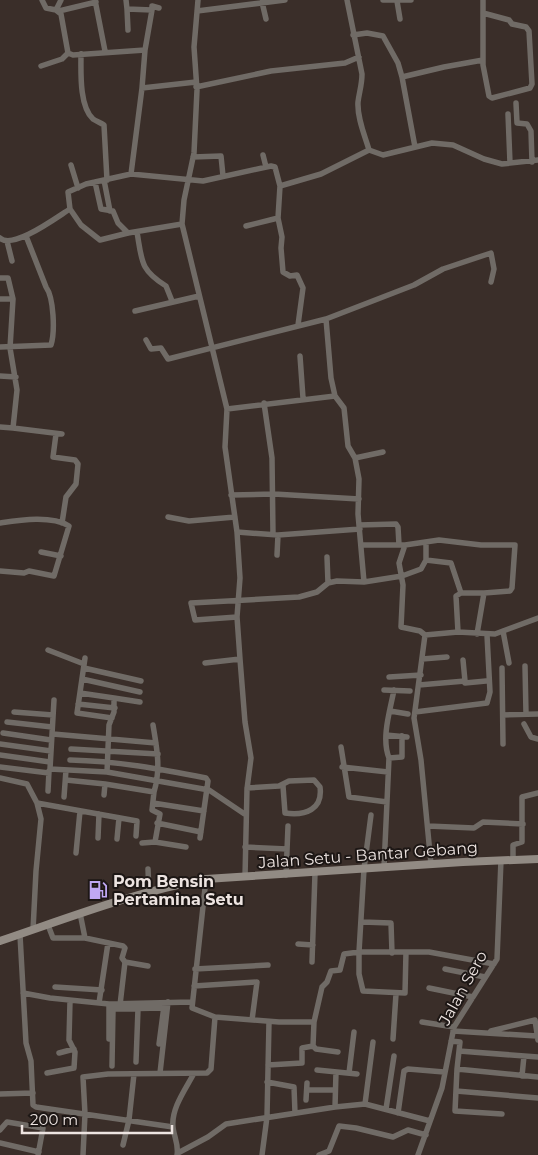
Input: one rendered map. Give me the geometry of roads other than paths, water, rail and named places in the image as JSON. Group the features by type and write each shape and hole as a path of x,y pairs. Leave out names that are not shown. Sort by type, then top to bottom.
{"main road":[{"name":"Jalan Setu - Bantar Gebang","path":"0,941 80,913 206,879 286,876 384,867 538,859"}],"street":[{"path":"42,0 46,8 58,11 95,1 104,51"},
{"path":"61,0 58,11 68,53"},
{"path":"126,0 128,30"},
{"path":"198,0 194,47 196,84 193,157 184,200 182,224 210,349 226,409 226,447 240,578 237,617 240,659 245,722 251,758 246,815 245,877"},
{"path":"197,11 285,0"},
{"path":"347,0 359,57 362,86 358,102 369,150"},
{"path":"383,0 397,2 411,0"},
{"path":"483,0 483,14 483,60 491,98 530,88 532,71 529,31 502,18 483,14"},
{"path":"262,2 266,19"},
{"path":"397,2 400,19"},
{"path":"131,174 152,6 159,8"},
{"path":"127,9 152,10"},
{"path":"353,35 367,33 383,36 398,63 414,147"},
{"path":"41,66 62,59 68,53 81,54 104,51 145,50"},
{"path":"81,54 81,86 84,98 92,118 104,125 105,180 110,211"},
{"path":"142,88 196,84 271,71 339,64 359,57"},
{"path":"402,77 444,66 483,60"},
{"path":"369,150 381,156 432,143 453,145 484,159 510,163 535,161 531,131 527,124 517,123 516,102"},
{"path":"508,114 510,163"},
{"path":"280,186 321,174 369,150"},
{"path":"263,154 266,167"},
{"path":"193,157 221,156 223,176"},
{"path":"71,165 78,188"},
{"path":"182,224 97,240 81,225 70,209 68,192 96,182 131,174 203,181 266,167 275,168 280,186 278,218 282,237 283,272 301,279 304,288 298,325"},
{"path":"96,182 101,209 113,211 118,223 128,233"},
{"path":"0,238 7,241 26,236 70,209"},
{"path":"246,226 278,218"},
{"path":"137,232 146,272 155,281 166,286 172,301"},
{"path":"0,348 51,345 54,337 51,294 46,287 26,236"},
{"path":"7,241 12,261"},
{"path":"146,340 151,349 161,348 168,359 210,349 326,319 414,285 443,269 491,253 494,269 491,282"},
{"path":"0,278 8,278 13,299 10,348 17,390 13,428"},
{"path":"135,311 199,296"},
{"path":"0,299 13,299"},
{"path":"326,319 328,357 335,396 344,408 348,446 355,458 359,479 364,582"},
{"path":"300,356 303,398"},
{"path":"0,376 16,377"},
{"path":"226,409 303,398 320,399 335,396"},
{"path":"264,403 272,458 277,555"},
{"path":"0,427 59,434 53,457 75,460 78,464 76,484 66,497 62,523"},
{"path":"355,458 383,452"},
{"path":"232,495 274,494 359,499"},
{"path":"168,517 189,521 234,517"},
{"path":"0,523 25,519 62,523 69,526 54,576 29,571 24,573 0,571"},
{"path":"236,532 276,534 396,524 402,545 399,563 402,576 401,627 420,631 425,635 458,632 486,635 538,618"},
{"path":"361,545 402,545 439,540 481,545 515,545 510,591 461,592"},
{"path":"237,617 194,620 190,606 193,601 299,597 318,592 328,582 364,582 402,576 421,568 426,560 426,542"},
{"path":"41,552 61,556"},
{"path":"327,556 328,582"},
{"path":"426,560 451,563 461,592"},
{"path":"458,632 455,600 461,592"},
{"path":"477,634 484,593"},
{"path":"503,631 509,663"},
{"path":"425,635 415,712 431,864"},
{"path":"415,712 487,703 490,692 486,635"},
{"path":"48,650 141,681"},
{"path":"422,659 448,657"},
{"path":"205,663 240,659"},
{"path":"463,660 465,683 486,681"},
{"path":"84,663 78,715 112,718"},
{"path":"525,666 526,714"},
{"path":"502,668 503,744"},
{"path":"389,678 420,675"},
{"path":"82,679 140,692"},
{"path":"419,685 465,680"},
{"path":"384,690 410,691"},
{"path":"384,867 389,758 385,747 394,690"},
{"path":"80,693 140,702"},
{"path":"107,772 109,725 115,708 114,698"},
{"path":"48,790 54,700"},
{"path":"78,704 115,708"},
{"path":"390,711 408,714"},
{"path":"14,712 53,716"},
{"path":"503,715 538,714"},
{"path":"7,722 52,727"},
{"path":"524,724 531,737 538,739"},
{"path":"153,725 159,767 152,810 160,814 155,842"},
{"path":"3,733 52,737 108,738 156,743"},
{"path":"386,735 404,736 402,757 389,758"},
{"path":"0,744 51,751"},
{"path":"341,747 342,767 348,797 387,802"},
{"path":"71,749 158,754"},
{"path":"0,755 50,768"},
{"path":"70,760 106,761 159,767 206,778 208,781 200,835 157,823"},
{"path":"0,767 107,772 158,779 207,790 246,815"},
{"path":"342,767 388,772"},
{"path":"64,797 66,770"},
{"path":"0,778 27,784 37,803 41,819 36,871 34,930"},
{"path":"66,780 154,792"},
{"path":"248,788 283,786 289,781 314,780 320,787 321,800 315,809 285,813 283,786"},
{"path":"104,795 105,784"},
{"path":"513,860 512,846 522,842 522,797 538,793"},
{"path":"37,803 138,822 136,836"},
{"path":"153,803 204,812"},
{"path":"76,853 80,811"},
{"path":"98,838 100,814"},
{"path":"372,815 364,869 359,952 359,974 363,991 396,994 406,991 406,952"},
{"path":"117,839 119,818"},
{"path":"428,826 474,828 483,822 523,824"},
{"path":"286,876 288,826"},
{"path":"142,843 155,842 186,847"},
{"path":"245,847 287,849"},
{"name":"Jalan Sero","path":"418,1155 426,1135 444,1072 454,1029 498,955 501,860"},
{"path":"148,869 149,893"},
{"path":"312,962 314,874"},
{"path":"206,879 191,1002 192,1008 215,1017 269,1022 314,1022"},
{"path":"80,913 85,938"},
{"path":"362,922 391,923 392,953"},
{"path":"48,925 53,938 85,938 124,946 122,958 125,962 120,1005"},
{"path":"20,935 26,1043 31,1061 33,1104 36,1107 173,1127"},
{"path":"99,1003 108,943"},
{"path":"298,944 313,945"},
{"path":"313,1046 314,1022 322,987 327,982 331,972 340,970 344,954 359,952 406,952 446,954 494,964"},
{"path":"125,962 148,966"},
{"path":"195,969 268,965"},
{"path":"445,969 485,977"},
{"path":"194,986 257,982 252,1020"},
{"path":"55,987 102,990"},
{"path":"429,988 474,997"},
{"path":"23,993 70,1001 120,1005 191,1002"},
{"path":"393,1039 396,994"},
{"path":"70,1001 69,1040 74,1049 74,1068 83,1077 85,1114 83,1155"},
{"path":"108,1074 109,1004"},
{"path":"112,1066 113,1010 166,1004"},
{"path":"158,1058 166,1004"},
{"path":"160,1073 166,1004"},
{"path":"136,1062 138,1008"},
{"path":"83,1077 108,1074 160,1073 193,1075 207,1073 211,1069 215,1017"},
{"path":"422,1022 454,1029 486,1033 538,1038 536,1020 486,1033"},
{"path":"262,1155 267,1117 269,1022"},
{"path":"349,1073 354,1032"},
{"path":"451,1041 460,1042 455,1110 502,1114"},
{"path":"365,1104 373,1042"},
{"path":"268,1064 302,1063 302,1048 313,1046 316,1049 338,1052"},
{"path":"59,1053 74,1049"},
{"path":"459,1050 538,1057"},
{"path":"386,1108 394,1056"},
{"path":"522,1076 524,1056"},
{"path":"47,1073 74,1068"},
{"path":"398,1113 404,1071 408,1069 444,1072"},
{"path":"457,1069 538,1077"},
{"path":"317,1070 357,1074"},
{"path":"335,1107 336,1072"},
{"path":"123,1145 129,1120 134,1074"},
{"path":"193,1075 176,1108 173,1127 177,1154 208,1137 226,1124 335,1107 365,1104 430,1121"},
{"path":"267,1082 294,1087 294,1113"},
{"path":"306,1100 308,1087 335,1090"},
{"path":"456,1091 538,1098"},
{"path":"0,1094 33,1093"},
{"path":"0,1130 7,1122 44,1128 38,1153 0,1142"},
{"path":"319,1155 329,1151 339,1126 393,1137 408,1130 426,1135"}],"place":[{"name":"Pom Bensin Pertamina Setu","path":"98,890"}]}
